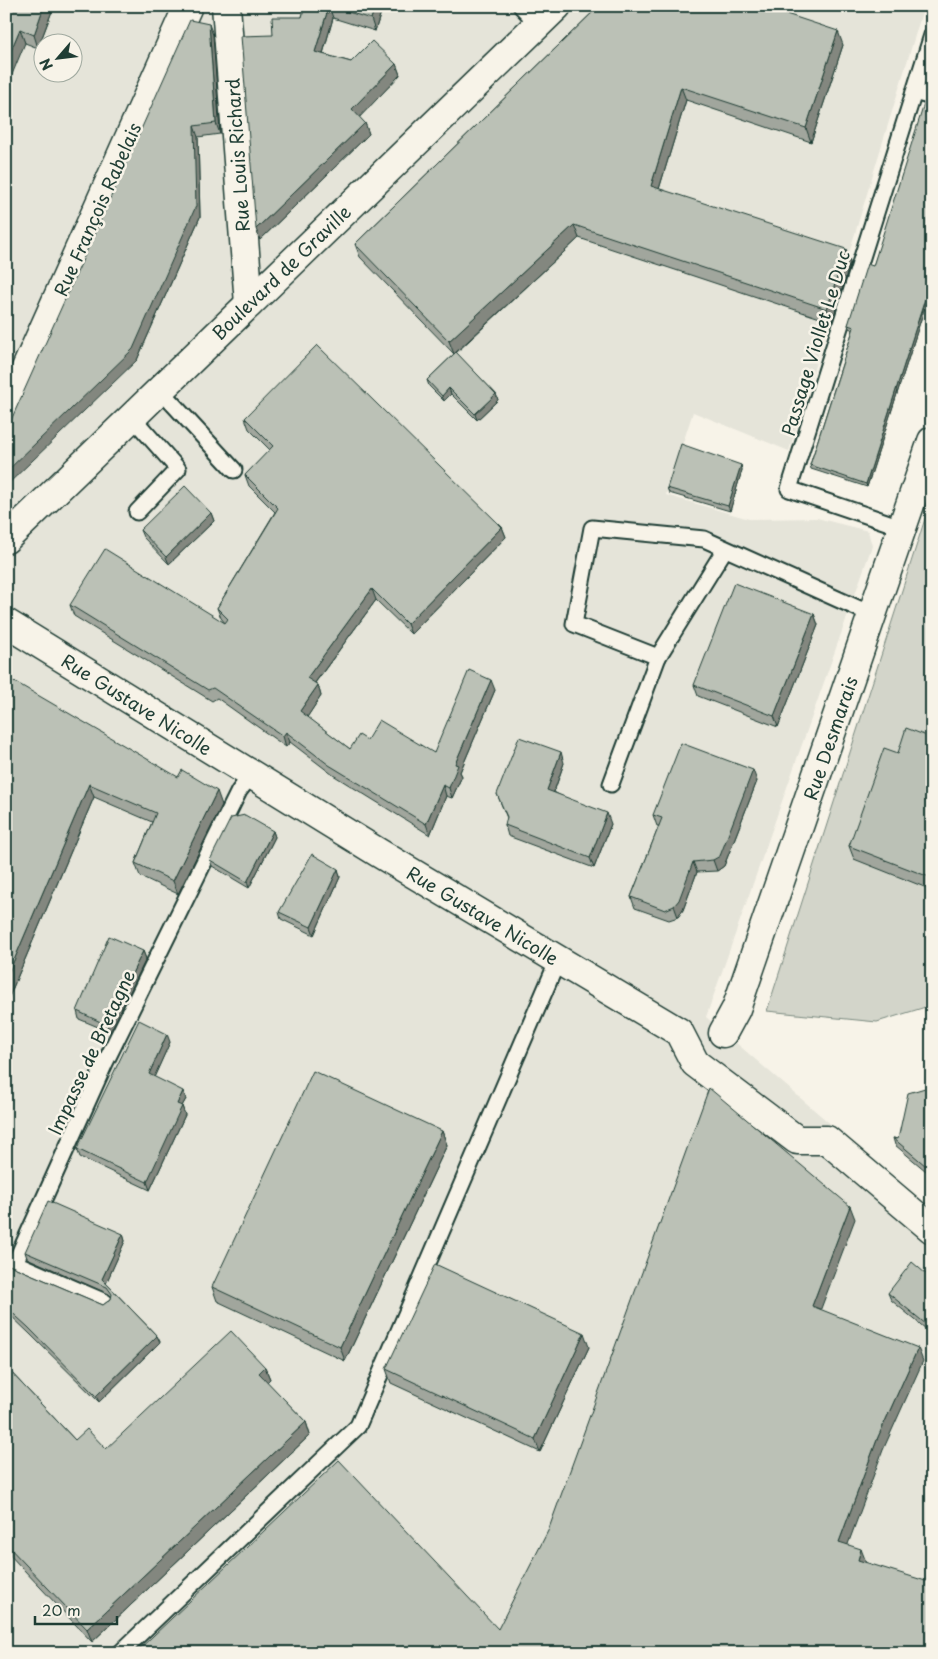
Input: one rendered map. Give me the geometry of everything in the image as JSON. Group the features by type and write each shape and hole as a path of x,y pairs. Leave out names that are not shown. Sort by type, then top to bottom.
{"street":[{"name":"Rue François Rabelais","path":"6,413 188,6"},
{"name":"Rue Louis Richard","path":"226,6 248,304"},
{"name":"Boulevard de Graville","path":"6,539 248,304 539,12"},
{"name":"Rue Desmarais","path":"723,1033 736,1009 904,528 932,441"},
{"name":"Rue Gustave Nicolle","path":"6,623 669,1026 694,1063 798,1140 827,1140 932,1229"}],"lane":[{"name":"Passage Viollet Le Duc","path":"904,528 789,489 932,35"},
{"path":"914,92 932,97"},
{"path":"160,390 234,470"},
{"path":"132,416 178,469 138,512"},
{"path":"658,657 574,624 592,528 704,540 873,614"},
{"path":"611,784 658,657 725,549"},
{"name":"Impasse de Bretagne","path":"105,1302 15,1263 105,1063 239,791 252,774"},
{"path":"120,1653 358,1426 558,960"}],"shaded area":[{"path":"6,6 924,6 789,451 693,412 666,495 749,519 817,518 868,531 872,546 706,1017 932,1211 932,1653 6,1653"},
{"path":"932,497 932,1005 877,1022 767,1011"}],"building":[{"path":"6,6 44,6 35,32 32,32 32,34 20,29 6,62"},
{"path":"305,6 329,6 315,52 351,62 372,41 396,64 352,109 365,123 256,229 241,36 273,35 272,17 302,17"},
{"path":"329,6 375,6 371,19"},
{"path":"599,6 762,6 838,31 806,128 681,87 651,186 846,249 827,309 574,225 449,341 355,244"},
{"path":"190,20 209,24 216,123 194,126 196,206 133,349 6,472 6,419 11,420"},
{"path":"925,101 932,102 932,277 866,484 810,465 854,327 848,325 867,264 873,266"},
{"path":"317,345 502,527 407,624 372,589 307,678 318,685 300,711 350,749 359,735 367,740 379,720 434,753 469,670 491,680 455,764 458,765 449,788 443,785 426,824 329,765 286,732 283,736 213,688 208,690 70,605 105,549 225,623 228,619 217,608 278,508 245,475 273,446 245,418"},
{"path":"456,352 496,394 475,414 449,388 442,396 427,380"},
{"path":"681,444 741,465 728,506 667,488"},
{"path":"185,486 211,513 166,557 140,530"},
{"path":"734,583 814,614 774,716 694,685"},
{"path":"6,680 17,683 178,777 182,770 217,791 173,881 135,863 156,813 89,784 6,979"},
{"path":"906,728 932,738 932,878 849,846 884,748 898,753"},
{"path":"519,737 561,752 547,790 607,813 590,858 505,825 507,817 497,794"},
{"path":"681,743 753,770 720,856 713,860 693,862 679,900 674,906 665,910 631,897 662,818 653,815"},
{"path":"245,815 273,831 247,882 210,860 231,818"},
{"path":"312,854 338,869 311,927 279,912"},
{"path":"109,936 143,951 107,1025 77,1011"},
{"path":"139,1020 167,1034 149,1074 183,1091 177,1104 182,1106 147,1182 77,1149"},
{"path":"313,1071 442,1131 340,1347 212,1287"},
{"path":"932,1086 932,1171 893,1138 898,1139 908,1093"},
{"path":"709,1088 850,1206 812,1306 918,1348 878,1437 839,1542 861,1549 858,1560 932,1583 932,1653 135,1653 339,1460 498,1629 548,1531"},
{"path":"48,1201 123,1234 102,1279 157,1336 96,1396 6,1307 6,1262 9,1265 103,1305 111,1299 112,1294 107,1287 25,1252"},
{"path":"912,1262 932,1279 932,1329 888,1293"},
{"path":"435,1264 584,1333 535,1439 386,1369"},
{"path":"231,1331 265,1367 259,1373 306,1422 87,1629 6,1544 6,1367 75,1440 87,1429 106,1449"}]}
